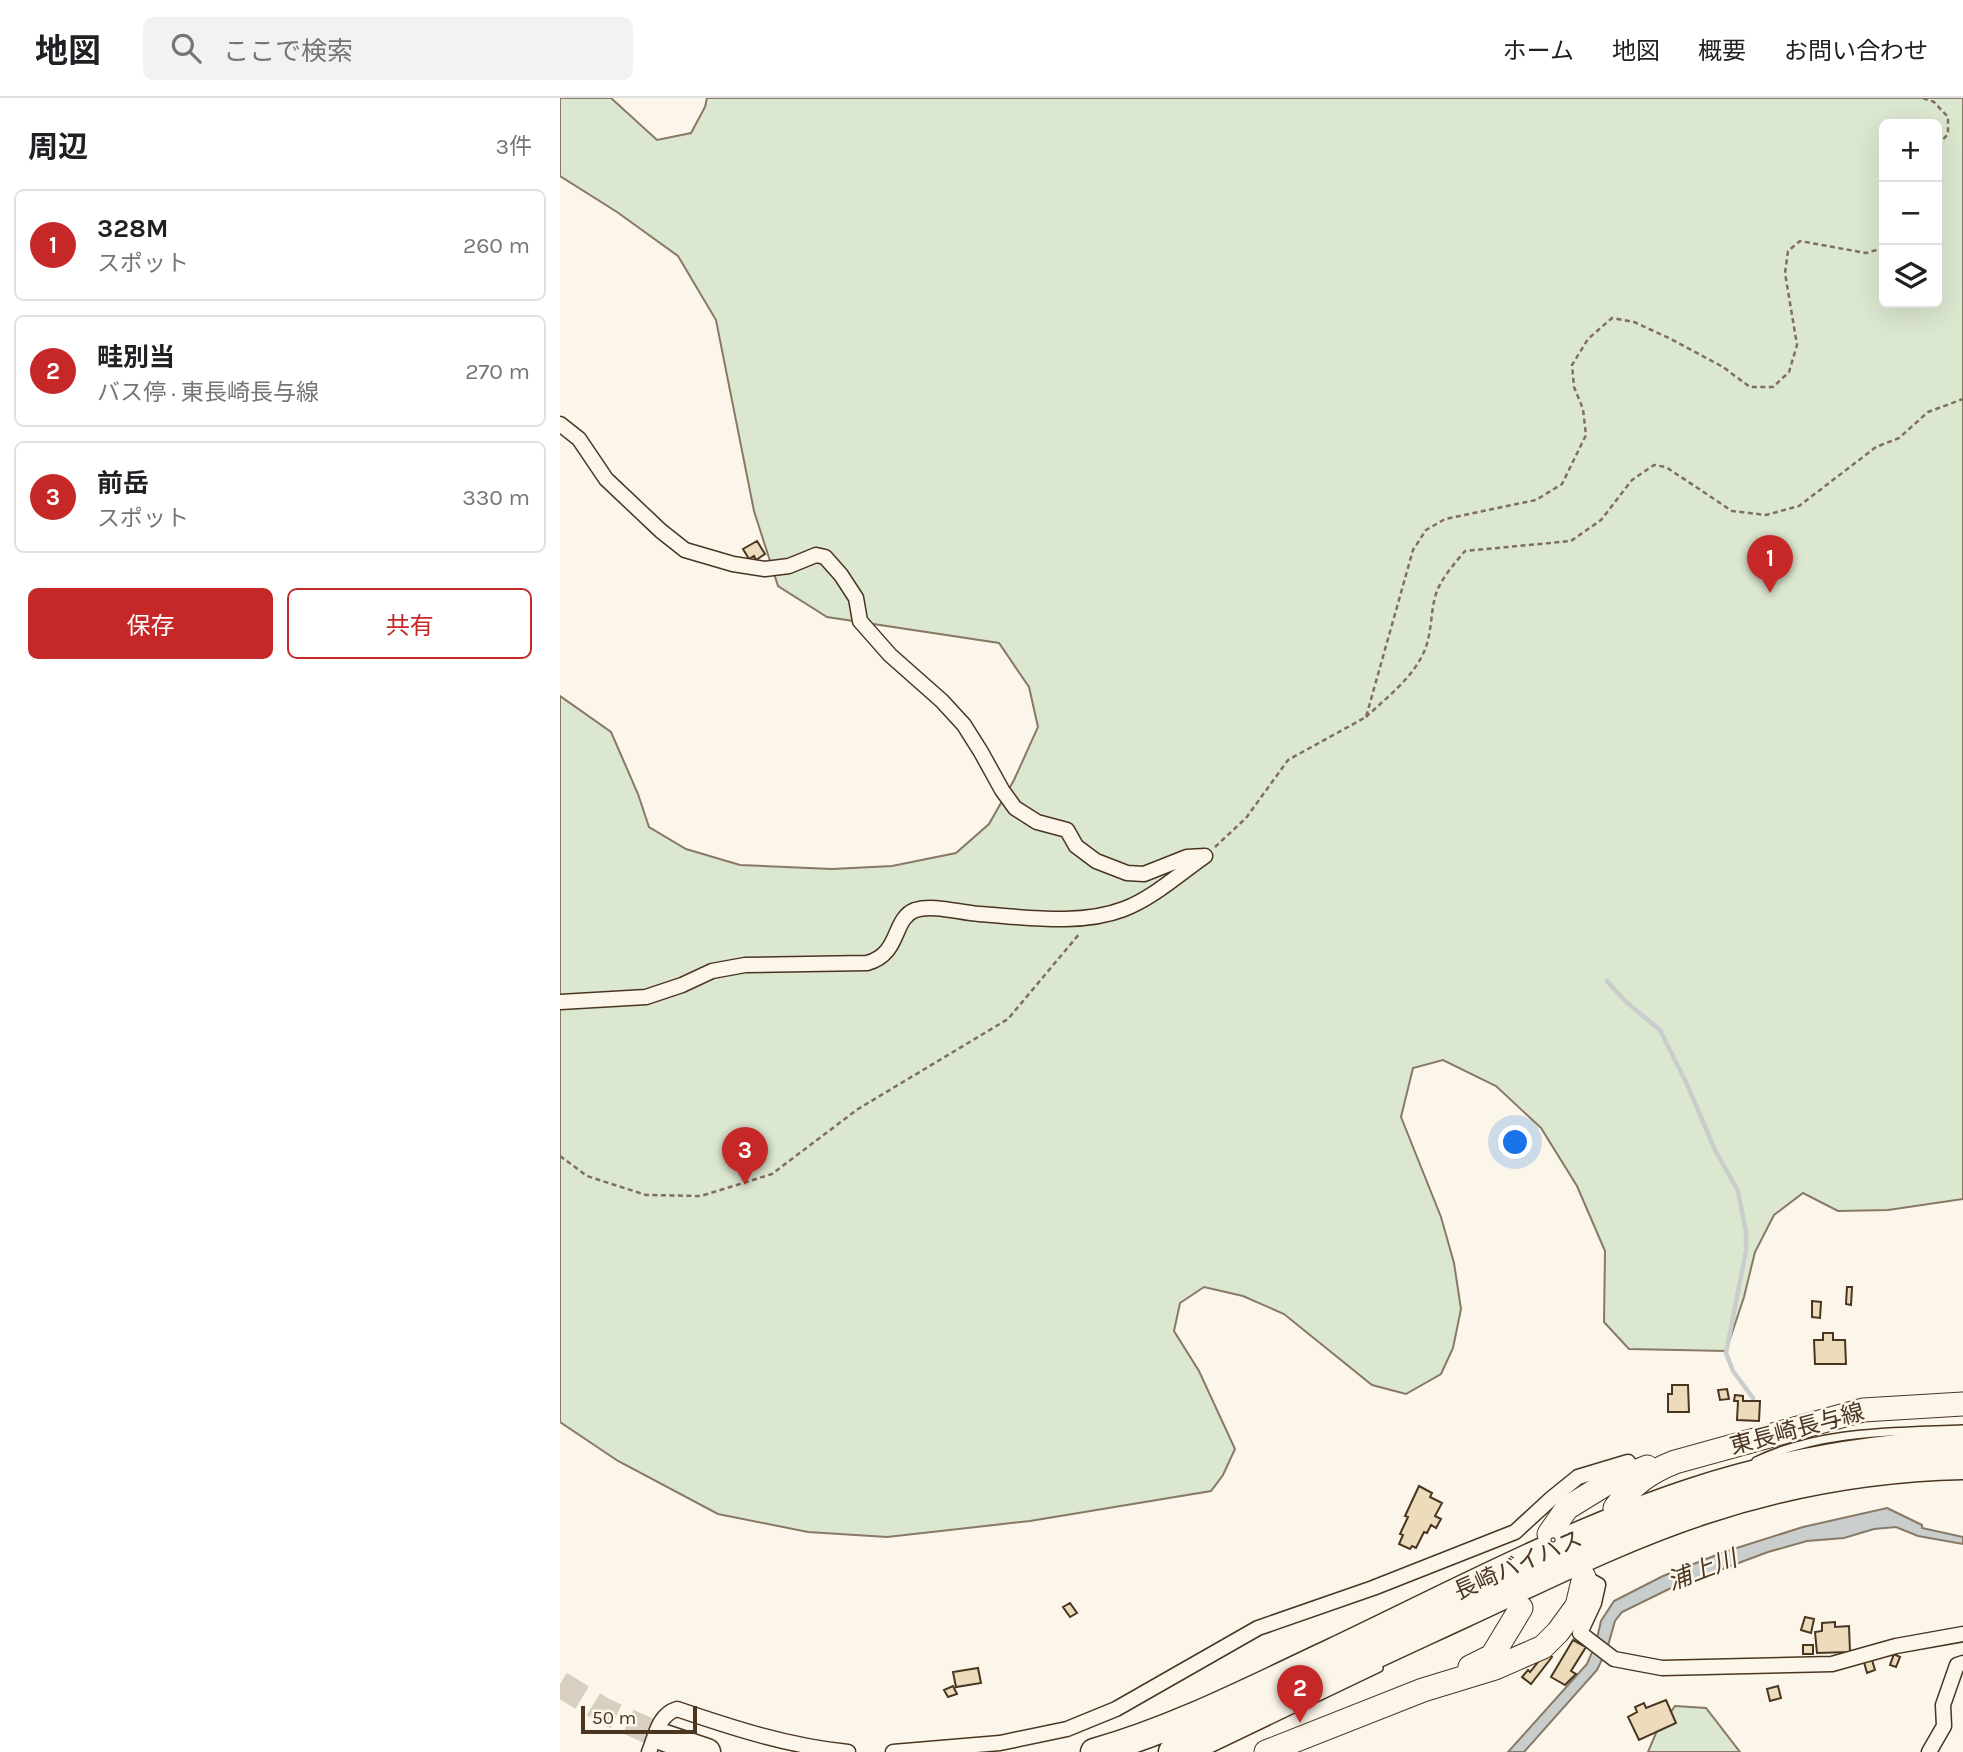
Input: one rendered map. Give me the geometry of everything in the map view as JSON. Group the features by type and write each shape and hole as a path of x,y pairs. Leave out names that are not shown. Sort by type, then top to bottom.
{"highway":[{"name":"長崎バイパス","path":"1094,1752 1180,1721 1533,1556 1692,1492 1762,1471 1821,1459 1877,1450 1963,1443"},
{"name":"長崎バイパス","path":"1172,1752 1278,1700 1622,1543 1714,1508 1766,1492 1825,1479 1880,1471 1963,1466"},
{"path":"657,1745 707,1752"}],"main road":[{"name":"東長崎長与線","path":"1549,1534 1567,1508 1606,1484 1634,1471 1863,1410 1963,1404"},
{"name":"東長崎長与線","path":"1615,1508 1628,1490 1649,1473 1675,1462"},
{"path":"1423,1690 1495,1668 1543,1647 1577,1606 1584,1577"},
{"path":"1266,1752 1304,1744 1492,1656 1521,1608"}],"street":[{"path":"560,424 579,439 606,479 685,550 733,564 765,569 789,566 816,555 825,557 856,598 860,621 890,655 957,717 1015,808 1037,822 1067,830 1076,846 1096,861 1127,873 1144,874 1187,857 1205,856"},
{"path":"560,1002 646,997 712,971 745,965 867,963 880,960 889,950 904,920 917,910 936,909 964,914 1046,918 1093,918 1125,909 1205,856"},
{"path":"893,1752 1000,1743 1067,1729 1116,1709 1258,1628 1373,1588 1515,1532 1578,1477 1628,1462 1634,1471"},
{"path":"1584,1577 1598,1585 1594,1603 1580,1633 1614,1659 1662,1668 1832,1664 1896,1646 1963,1634"},
{"path":"1930,1752 1944,1726 1942,1705 1957,1665 1963,1663"},
{"path":"657,1745 659,1724 667,1712 677,1709 768,1738 812,1748 848,1752"}],"lane":[{"path":"1753,1462 1777,1451 1845,1434 1963,1429"},
{"path":"1692,1492 1741,1468"},
{"path":"1419,1644 1465,1614"},
{"path":"1204,1752 1385,1665"}],"path":[{"path":"1923,98 1934,102 1948,117 1948,134 1942,141"},
{"path":"1366,718 1413,550 1426,530 1445,519 1536,500 1562,484 1586,435 1583,409 1574,387 1572,365 1594,334 1612,318 1634,322 1723,367 1750,387 1773,387 1788,372 1797,345 1785,273 1788,251 1800,241 1866,253 1880,249 1882,245"},
{"path":"1205,856 1245,818 1288,760 1366,718 1399,685 1422,657 1432,629 1436,595 1465,551 1571,541 1601,520 1632,480 1654,465 1666,467 1732,511 1766,515 1799,506 1876,447 1899,438 1928,412 1963,399"},
{"path":"560,1156 587,1176 646,1195 701,1196 772,1174 858,1109 1008,1019 1093,918"}],"green space":[{"path":"560,98 611,98 657,140 691,133 707,98 1963,98 1963,1199 1888,1210 1838,1211 1803,1193 1774,1215 1755,1252 1726,1351 1629,1349 1604,1322 1605,1251 1577,1186 1541,1128 1496,1086 1443,1060 1413,1068 1401,1117 1441,1217 1454,1263 1461,1309 1453,1348 1441,1374 1406,1394 1372,1385 1284,1314 1243,1296 1204,1287 1180,1303 1174,1331 1199,1371 1235,1449 1223,1475 1211,1491 1030,1521 887,1537 808,1532 718,1514 618,1461 560,1422 560,696 611,732 649,827 686,849 740,865 832,869 892,866 956,853 989,824 1014,780 1038,727 1029,687 999,643 827,617 778,586 754,511 716,320 678,256 617,212 560,176"},
{"path":"1675,1706 1706,1708 1740,1752 1648,1752 1656,1733"}],"water":[{"name":"浦上川","path":"1887,1508 1922,1525 1922,1528 1963,1537 1963,1544 1918,1536 1896,1527 1874,1529 1844,1538 1807,1541 1768,1552 1669,1589 1622,1612 1615,1621 1607,1649 1597,1670 1524,1752 1508,1752 1587,1664 1601,1621 1614,1601 1663,1576 1724,1552 1803,1527"}],"building":[{"path":"757,541 765,554 756,560 754,556 749,559 743,549"},
{"path":"1847,1287 1852,1287 1851,1305 1846,1304"},
{"path":"1812,1301 1821,1302 1820,1318 1812,1317"},
{"path":"1823,1333 1833,1333 1833,1340 1845,1340 1846,1364 1815,1364 1814,1340 1823,1340"},
{"path":"1672,1385 1688,1385 1689,1412 1668,1412 1668,1394 1672,1394"},
{"path":"1727,1389 1729,1399 1720,1400 1718,1390"},
{"path":"1735,1395 1743,1396 1743,1401 1760,1401 1759,1421 1737,1420 1738,1401 1734,1401"},
{"path":"1419,1486 1432,1493 1430,1497 1442,1503 1435,1516 1441,1519 1436,1528 1431,1525 1427,1533 1424,1532 1416,1548 1412,1546 1410,1549 1399,1544 1403,1535 1400,1534"},
{"path":"1070,1603 1077,1613 1070,1617 1063,1607"},
{"path":"1805,1617 1814,1619 1811,1633 1801,1630"},
{"path":"1835,1622 1835,1627 1849,1626 1850,1652 1817,1653 1815,1632 1822,1631 1822,1623"},
{"path":"1573,1640 1586,1647 1571,1671 1576,1674 1565,1685 1551,1677"},
{"path":"1803,1645 1813,1645 1813,1654 1803,1654"},
{"path":"1548,1654 1552,1657 1531,1684 1522,1677 1528,1670 1530,1672 1538,1662 1536,1661"},
{"path":"1894,1654 1900,1657 1896,1667 1890,1665"},
{"path":"1872,1660 1875,1670 1867,1673 1864,1662"},
{"path":"978,1668 981,1683 956,1687 953,1672"},
{"path":"953,1686 957,1694 948,1697 944,1690"},
{"path":"1778,1686 1781,1698 1770,1701 1767,1689"},
{"path":"1666,1700 1676,1723 1639,1740 1628,1717 1637,1712 1635,1707 1644,1703 1646,1708"}],"waterway":[{"path":"1607,981 1625,1001 1660,1030 1715,1150 1738,1191 1746,1232 1746,1251 1726,1353 1733,1371 1753,1398"}],"tunnel":[{"path":"560,1684 604,1711 665,1738"}],"place":[{"name":"328M","path":"1770,593"},
{"name":"前岳","path":"745,1185"},
{"name":"畦別当","path":"1300,1723"}]}
